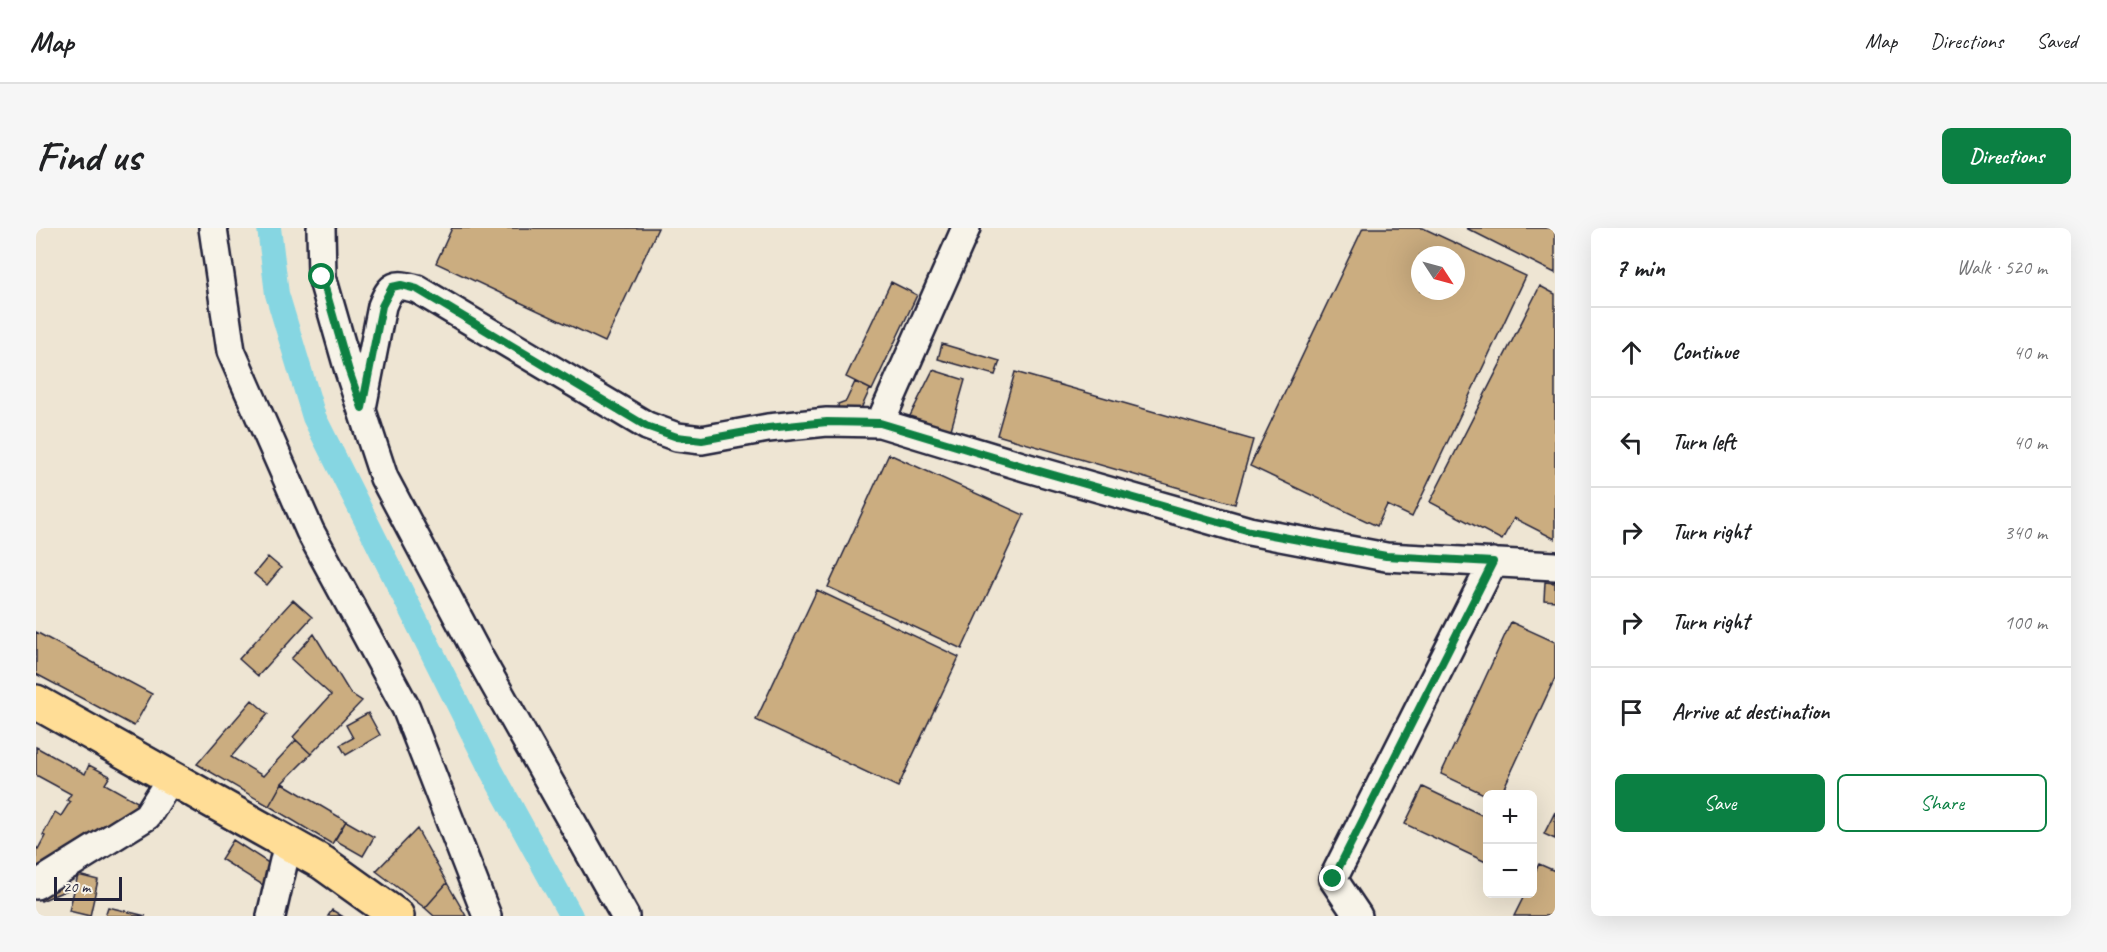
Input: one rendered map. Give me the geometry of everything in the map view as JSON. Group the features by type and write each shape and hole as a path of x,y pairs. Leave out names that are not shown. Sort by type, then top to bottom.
{"main road":[{"path":"36,702 288,843 323,864 398,916"}],"lane":[{"path":"213,228 231,351 310,531 406,708 487,916"},
{"path":"321,228 322,277 349,371 384,478 478,655 626,916"},
{"path":"880,423 966,228"},
{"path":"362,408 382,306 392,287 401,285 417,289 646,426 677,437 702,440 768,428 827,422 880,423 1250,531 1386,556 1555,566"},
{"path":"1358,916 1333,879 1493,562"},
{"path":"36,885 147,816 171,778"},
{"path":"271,916 288,843"}],"building":[{"path":"452,228 658,228 605,342 436,263"},
{"path":"1363,228 1423,228 1462,246 1411,246 1411,300 1465,300 1465,248 1526,276 1412,517 1387,505 1377,526 1250,466"},
{"path":"1466,228 1555,228 1555,273"},
{"path":"891,282 917,295 872,390 846,377"},
{"path":"1540,286 1555,294 1555,539 1514,518 1502,540 1430,502"},
{"path":"942,344 1000,361 995,375 938,359"},
{"path":"933,370 965,380 948,440 904,428"},
{"path":"1015,372 1253,440 1235,504 997,435"},
{"path":"855,382 870,389 858,415 840,418 838,404 846,401"},
{"path":"889,454 1024,515 962,649 828,587"},
{"path":"268,557 281,568 267,585 254,574"},
{"path":"1545,582 1555,583 1555,601 1544,600"},
{"path":"817,590 959,657 898,787 756,720"},
{"path":"293,600 312,617 258,676 239,659"},
{"path":"1511,622 1555,642 1555,678 1503,790 1483,790 1483,794 1441,774"},
{"path":"36,632 152,694 134,726 36,674"},
{"path":"314,634 350,693 362,701 311,754 293,737 331,695 291,659"},
{"path":"252,700 268,714 231,757 263,776 296,740 311,754 282,783 269,806 197,764"},
{"path":"368,713 380,735 346,755 340,745 353,738 346,725"},
{"path":"36,747 85,774 89,765 110,776 105,784 141,804 131,822 36,872 36,847 38,849 55,812 61,816 70,802 67,800 71,794 36,775"},
{"path":"282,783 346,821 332,844 269,806"},
{"path":"1423,787 1483,816 1483,861 1405,824"},
{"path":"1555,812 1555,839 1544,834"},
{"path":"346,821 374,837 363,856 335,840"},
{"path":"417,829 447,883 425,908 376,871"},
{"path":"233,840 278,869 266,887 221,859"},
{"path":"1539,864 1555,871 1555,916 1514,916 1523,898 1537,898"},
{"path":"78,875 98,880 90,916 69,911"},
{"path":"61,876 67,890 41,901 36,891"},
{"path":"447,883 466,916 434,916 425,908"},
{"path":"108,907 146,916 105,916"},
{"path":"332,910 342,916 328,916"}],"waterway":[{"path":"269,228 277,294 314,417 491,770 571,916"}],"route":[{"path":"322,277 362,408 372,367 382,306 392,287 401,285 417,289 646,426 677,437 702,440 768,428 827,422 880,423 1250,531 1386,556 1493,562 1333,879"}]}
